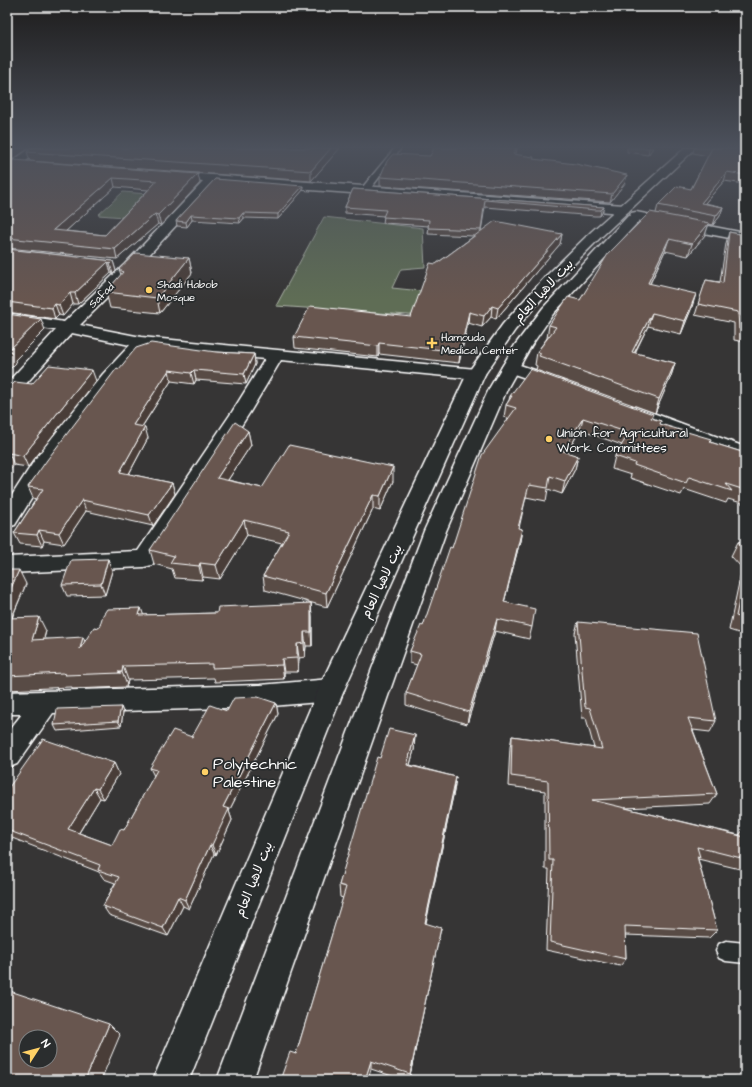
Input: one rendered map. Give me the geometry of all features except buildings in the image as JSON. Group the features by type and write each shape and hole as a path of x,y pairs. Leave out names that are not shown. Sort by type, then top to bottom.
{"street":[{"name":"Safad","path":"7,394 68,327 130,267 194,199"},
{"path":"492,199 630,213 745,238"},
{"name":"بيت لاهيا العام","path":"234,1080 434,531 499,387 523,345 548,311 643,199"},
{"name":"بيت لاهيا العام","path":"171,1080 330,690 476,374 509,327 549,282 589,241 630,213 647,199"},
{"path":"115,265 130,267"},
{"path":"7,318 68,327 141,342 476,374"},
{"path":"7,520 43,463 109,378 141,342"},
{"path":"7,565 144,559 241,412 276,355"},
{"path":"511,367 571,389"},
{"path":"616,406 745,454"},
{"path":"7,703 260,696 330,690"},
{"path":"7,755 47,701"}],"green space":[{"path":"116,199 143,199 125,217 98,215"},
{"path":"324,217 423,228 425,267 401,269 392,288 441,293 437,317 276,306"}],"place":[{"name":"Shadi Habob Mosque","path":"149,290"},
{"name":"Hamouda Medical Center","path":"432,343"},
{"name":"Union for Agricultural Work Committees","path":"549,439"},
{"name":"Polytechnic Palestine","path":"205,772"}]}
